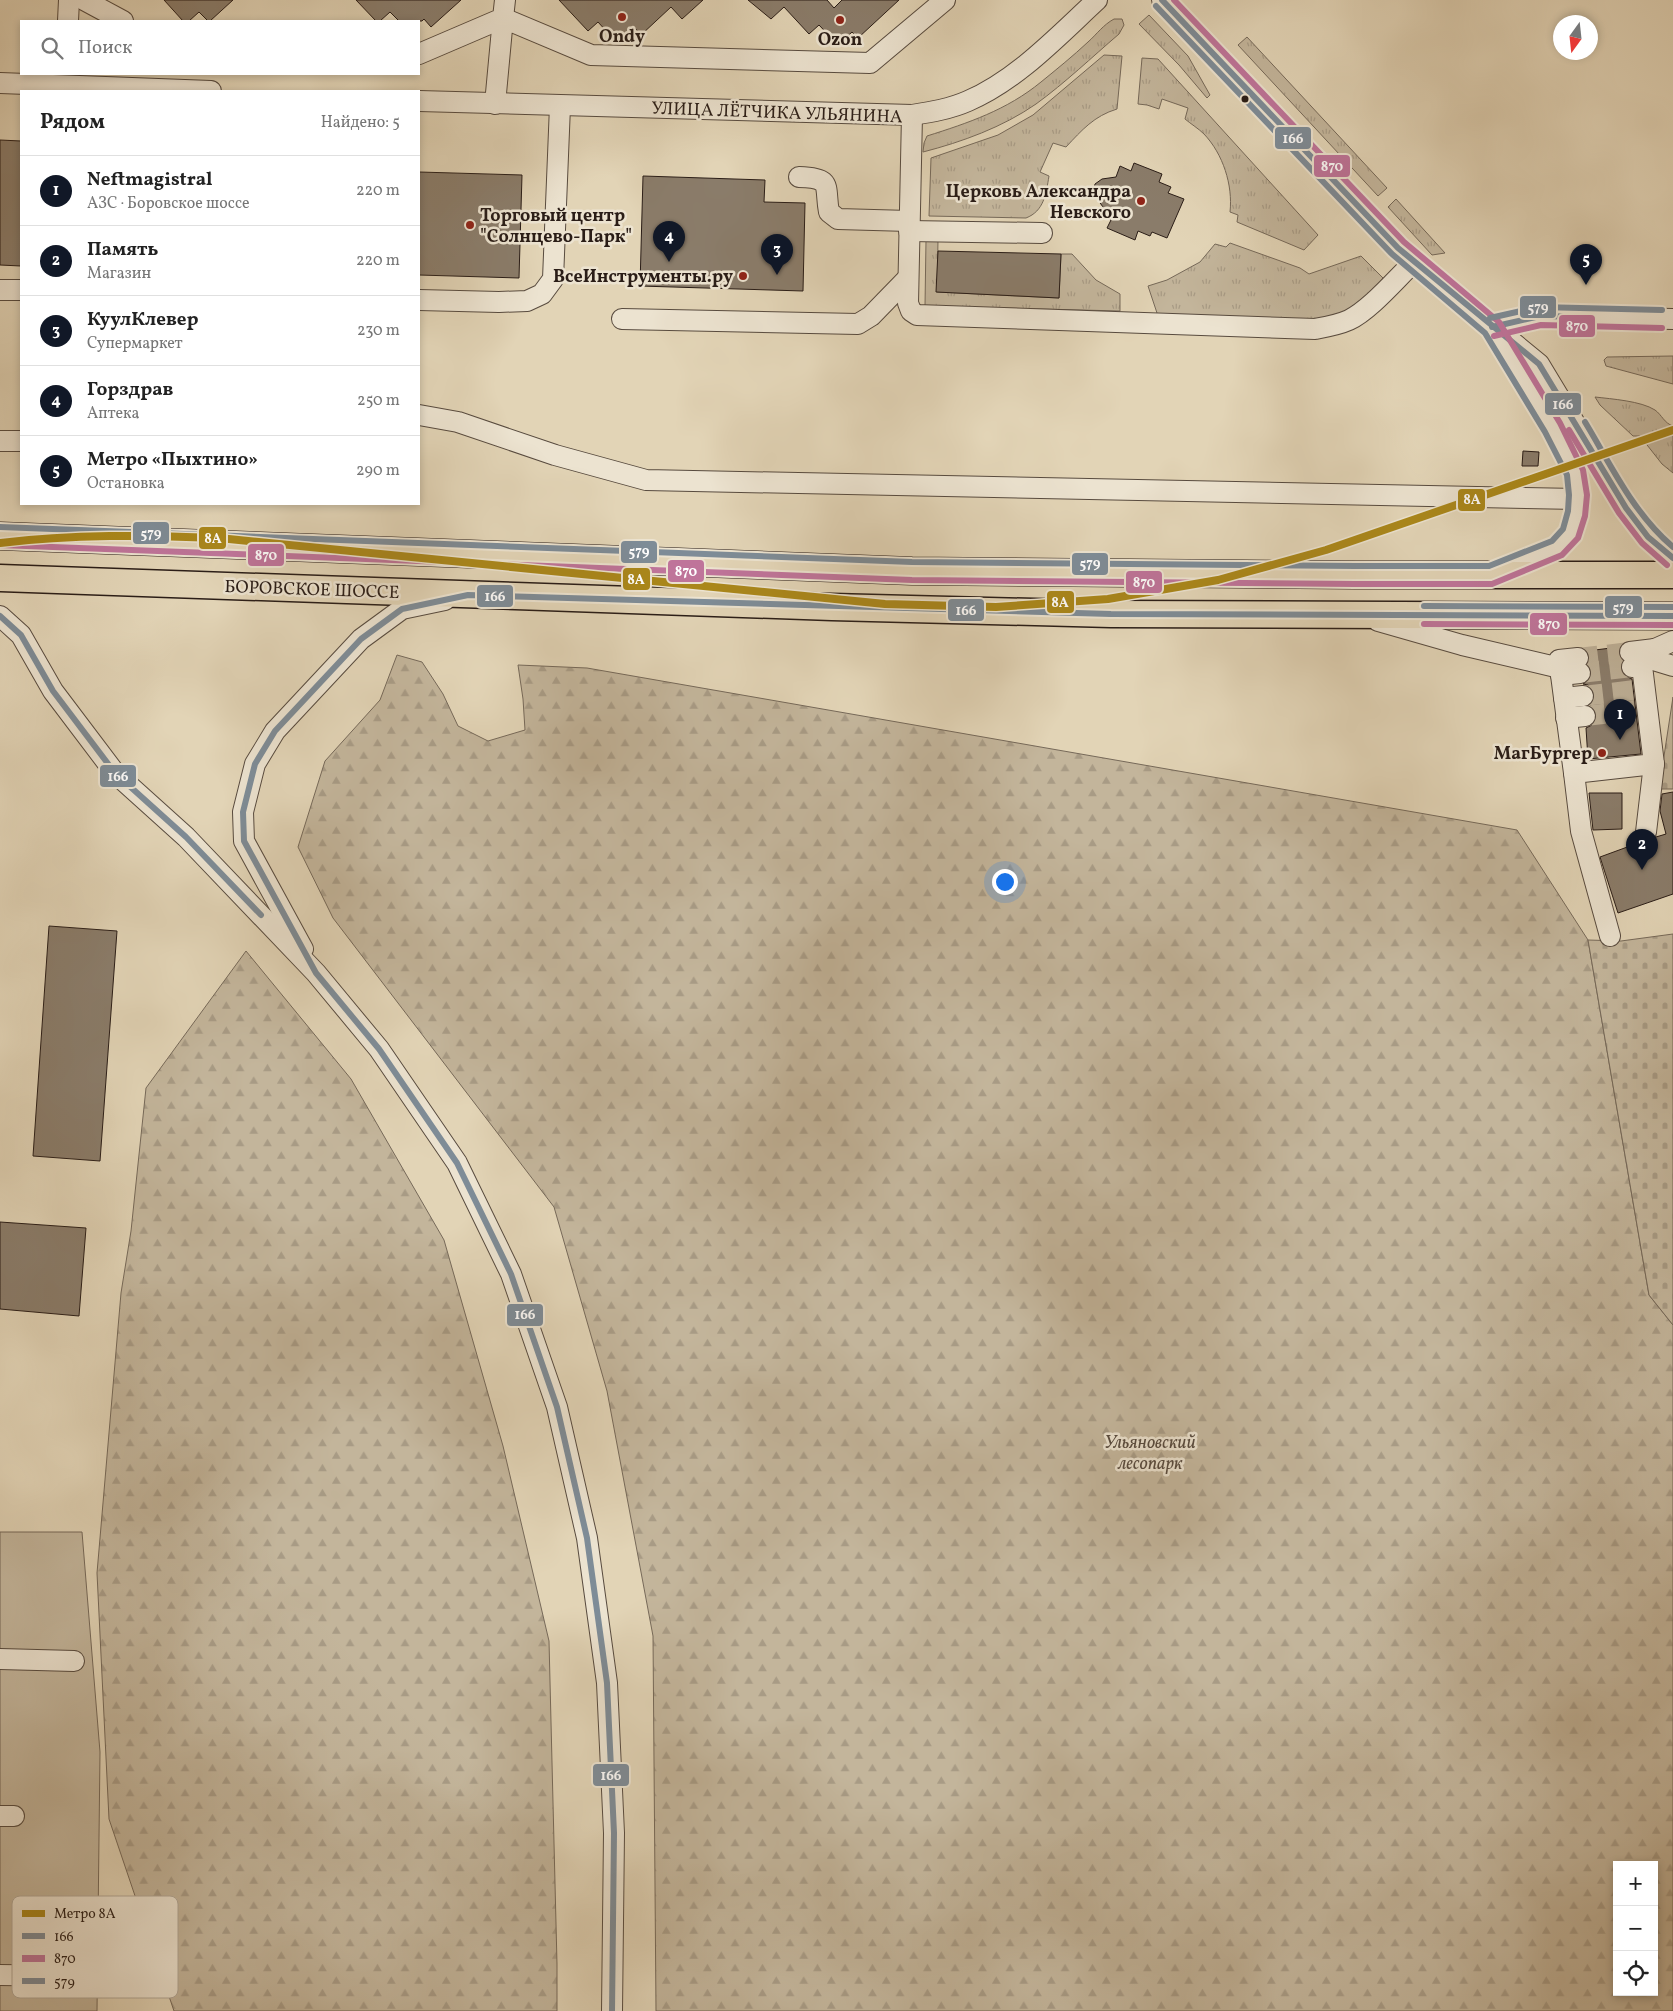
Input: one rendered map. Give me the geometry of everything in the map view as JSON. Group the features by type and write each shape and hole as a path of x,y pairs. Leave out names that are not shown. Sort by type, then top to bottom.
{"main road":[{"path":"0,536 912,571 1673,575"},
{"name":"БОРОВСКОЕ ШОССЕ","path":"0,578 822,607 1111,614 1673,616"}],"street":[{"path":"68,20 69,0"},
{"path":"84,0 121,20"},
{"path":"504,9 592,55 870,64 945,0"},
{"name":"УЛИЦА ЛЁТЧИКА УЛЬЯНИНА","path":"420,101 912,116 956,106 989,90 1048,46 1097,0"},
{"path":"1162,0 1413,262 1539,364 1626,508 1648,537 1673,558"},
{"path":"420,53 504,9"},
{"path":"496,104 504,9"},
{"path":"0,82 65,79 199,90"},
{"path":"420,300 527,301 542,294 553,279 560,106"},
{"path":"912,116 908,303 911,311 917,316 1314,329 1350,320 1363,311 1413,262"},
{"path":"799,177 815,178 824,183 828,191 829,212 838,219 909,226 1042,233"},
{"path":"622,319 858,324 871,316 908,278"},
{"path":"0,290 20,290"},
{"path":"1492,327 1540,316 1673,319"},
{"path":"1491,575 1557,548 1570,534 1577,512 1578,499 1575,472 1553,428 1492,327"},
{"path":"420,415 458,422 556,455 646,480 1578,499"},
{"path":"0,441 20,441"},
{"path":"316,972 244,841 243,812 255,764 275,731 361,639 402,609 468,595"},
{"path":"1358,615 1462,645 1570,668 1574,707 1574,773 1581,831 1610,936"},
{"path":"0,616 21,635 53,691 115,773 186,837 316,972 379,1049 456,1163 511,1274 557,1407 586,1538 607,1683 614,1832 612,2011"},
{"path":"1646,832 1654,764 1642,709 1640,689 1647,656 1673,666"},
{"path":"1574,773 1654,764"},
{"path":"0,1659 74,1660"}],"green space":[{"path":"1149,15 1188,56 1210,95 1207,98 1179,65 1139,24"},
{"path":"1114,19 1122,19 1124,25 1119,34 1068,79 1036,104 1010,120 982,133 923,152 927,136 987,115 1028,92"},
{"path":"1247,37 1387,188 1378,196 1238,45"},
{"path":"1104,55 1122,56 1117,109 1095,120 1083,129 1066,147 1053,143 1040,172 1049,176 1043,201 1037,211 1026,218 929,216 931,158 998,135 1033,115"},
{"path":"1142,58 1158,59 1318,235 1304,250 1237,222 1238,215 1230,212 1230,191 1221,160 1204,134 1185,119 1188,108 1162,99 1159,109 1138,104"},
{"path":"1396,199 1445,253 1432,255 1388,207"},
{"path":"926,240 938,240 937,292 1059,298 1061,254 1072,254 1096,280 1120,294 1120,311 925,306"},
{"path":"1230,243 1300,268 1309,274 1361,256 1383,278 1370,296 1353,309 1318,321 1158,316 1148,286 1167,280 1200,262 1215,244 1226,247"},
{"path":"1673,356 1673,384 1606,366 1604,360 1607,357"},
{"path":"1595,397 1642,404 1655,410 1667,423 1673,426 1673,473 1662,464 1640,436 1633,436 1600,405"},
{"name":"Ульяновский лесопарк","path":"397,655 422,662 443,694 458,726 488,741 525,730 518,665 587,668 1517,830 1588,940 1649,1295 1673,1325 1673,2011 656,2011 653,1636 607,1391 554,1207 333,918 298,847 325,761 380,700"},
{"path":"1673,697 1673,789 1659,789"},
{"path":"1673,934 1673,1325 1649,1295 1588,940 1621,941"},
{"path":"246,951 351,1079 444,1240 503,1446 549,1641 557,2011 174,2011 170,1998 178,1998 178,1896 135,1896 109,1819 97,1573 121,1293 131,1231 146,1088"},
{"path":"0,1532 82,1532 100,1752 98,1896 12,1896 12,1998 97,1998 97,2011 0,2011"}],"building":[{"path":"164,0 233,0 211,20 207,20 199,12 190,20 182,20"},
{"path":"356,0 461,0 431,27 424,19 422,21 398,20 390,12 381,20 375,20"},
{"path":"559,0 703,0 682,19 671,7 641,35 634,27 617,43 598,22 588,31"},
{"path":"748,0 827,0 834,8 842,0 899,0 858,38 852,32 838,45 819,25 809,34 784,7 771,19"},
{"path":"0,140 20,141 20,266 0,265"},
{"name":"Церковь Александра Невского","path":"1134,163 1162,174 1159,182 1171,187 1168,193 1184,199 1167,238 1152,232 1150,236 1138,231 1135,240 1107,228 1111,220 1100,215 1103,207 1093,192 1095,184 1102,179 1116,177 1120,166 1131,171"},
{"name":"Торговый центр \"Солнцево-Парк\"","path":"420,172 522,175 519,278 420,275"},
{"path":"643,176 765,180 764,202 805,203 803,291 640,286"},
{"path":"938,251 1061,254 1059,298 936,292"},
{"path":"1523,451 1539,452 1538,466 1522,466"},
{"path":"1619,647 1618,654 1622,661 1621,670 1623,675 1632,679 1641,754 1588,759 1586,728 1592,725 1597,715 1595,709 1590,705 1594,700 1593,689 1583,684 1591,678 1592,672 1588,664 1590,657 1587,651"},
{"path":"1673,792 1673,894 1618,913 1600,857 1641,842 1650,843 1656,837 1666,834 1660,811 1662,794"},
{"path":"1589,793 1622,793 1622,829 1593,830"},
{"path":"49,926 117,931 100,1161 33,1156"},
{"path":"0,1222 86,1228 79,1316 0,1309"}],"tunnel":[{"path":"1578,658 1630,652"},
{"path":"1580,673 1632,667"},
{"path":"1583,696 1635,690"},
{"path":"1585,716 1637,710"}],"metro line":[{"name":"8А","path":"0,543 110,536 219,538 885,604 996,607 1108,599 1218,580 1326,550 1673,430"}],"transit line":[{"name":"166","path":"1162,0 1398,248 1539,364 1626,508 1648,537 1673,558"},
{"name":"870","path":"0,545 912,580 1355,584 1492,584 1562,555 1578,538 1585,516 1587,495 1583,470 1560,423 1499,322 1404,242 1174,0"},
{"name":"579","path":"0,527 912,562 1355,566 1489,566 1552,541 1563,529 1568,511 1567,475 1545,432 1485,333 1392,254 1156,6"},
{"name":"579","path":"1490,318 1539,307 1662,310"},
{"name":"166","path":"1492,327 1540,316 1586,317"},
{"name":"870","path":"1494,336 1541,325 1662,328"},
{"name":"579","path":"1585,422 1634,504 1659,534 1673,547"},
{"name":"870","path":"1569,430 1619,513 1642,543 1667,565"},
{"name":"166","path":"612,2011 614,1833 607,1683 587,1538 557,1407 511,1274 457,1163 379,1049 316,973 244,841 243,812 255,764 275,731 361,639 402,609 468,595 1111,614 1673,616"},
{"name":"579","path":"1424,606 1673,607"},
{"name":"166","path":"0,616 21,635 53,691 115,773 186,837 261,915"},
{"name":"870","path":"1424,624 1673,625"}],"place":[{"name":"Ondy","path":"622,17"},
{"name":"Ozon","path":"840,20"},
{"name":"Церковь Александра Невского","path":"1141,201"},
{"name":"Торговый центр \"Солнцево-Парк\"","path":"470,225"},
{"name":"Горздрав","path":"669,262"},
{"name":"КуулКлевер","path":"777,275"},
{"name":"ВсеИнструменты.ру","path":"743,276"},
{"name":"Метро «Пыхтино»","path":"1586,285"},
{"name":"Neftmagistral","path":"1620,740"},
{"name":"МагБургер","path":"1602,753"},
{"name":"Память","path":"1642,870"}]}
